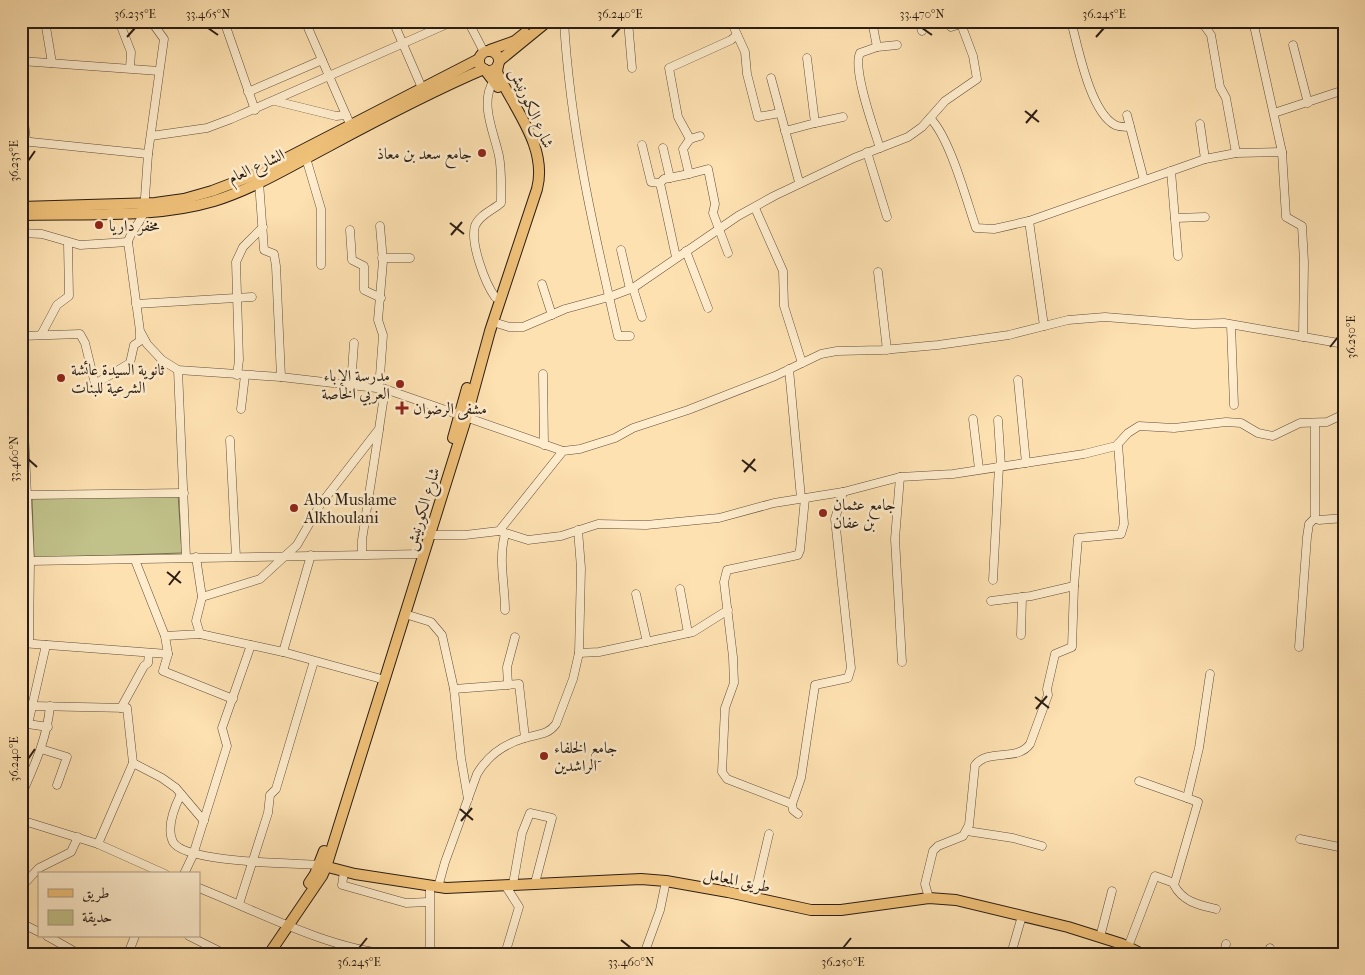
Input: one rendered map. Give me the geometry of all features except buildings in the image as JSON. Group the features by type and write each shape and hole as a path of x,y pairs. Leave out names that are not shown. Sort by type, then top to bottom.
{"main road":[{"name":"الشارع العام","path":"21,207 183,208 213,201 259,182 306,158 484,54 515,40 539,21"},
{"path":"499,63 495,53 484,54 480,65 484,70 492,70 548,21"},
{"name":"شارع الكورنيش","path":"322,866 378,678 420,554 537,189 540,166 534,143 497,72 499,63"},
{"name":"الشارع العام","path":"21,215 144,208 184,199 254,175 348,120 484,70"},
{"name":"شارع الكورنيش","path":"463,418 495,297 528,197 535,165 529,146 494,80 484,70"},
{"name":"شارع الكورنيش","path":"269,954 322,866 405,614 420,554"},
{"name":"طريق المعامل","path":"322,866 344,872 434,887 640,879 666,881 811,910 856,908 929,898 956,900 1100,937 1142,954"},
{"name":"شارع الكورنيش","path":"261,954 286,924"}],"street":[{"path":"21,24 37,21"},
{"path":"45,21 52,63"},
{"path":"119,21 131,52 130,68"},
{"path":"21,336 80,334 95,384 130,363 134,344 140,341 128,242 130,232 141,220 144,208 148,154 164,39 151,21"},
{"path":"224,21 255,110"},
{"path":"305,21 348,120"},
{"path":"393,21 420,92"},
{"path":"152,136 207,128 255,110 454,21"},
{"path":"468,21 484,54"},
{"path":"564,21 573,123 609,297 618,336 630,336"},
{"path":"628,21 632,68"},
{"path":"731,21 745,52 747,74 758,117 780,113"},
{"path":"872,21 877,47"},
{"path":"919,21 922,31"},
{"path":"1071,21 1088,86 1106,117 1115,126 1130,127"},
{"path":"1201,21 1211,34 1220,87 1226,98 1236,153"},
{"path":"1253,21 1282,152 1286,218 1302,226 1304,262 1303,337"},
{"path":"493,322 509,327 523,327 631,288 719,229 799,182 867,152 908,138 944,102 977,79 977,70 960,22 951,27"},
{"path":"690,139 678,117 669,68 731,40 737,35"},
{"path":"880,148 862,90 858,58 860,53 877,47 897,45"},
{"path":"1293,45 1308,103"},
{"path":"807,58 815,123"},
{"path":"248,92 322,60"},
{"path":"21,61 159,71"},
{"path":"771,78 799,182"},
{"path":"494,80 490,87 488,114 499,157 502,203 483,216 475,227 477,256 488,287 495,297"},
{"path":"21,90 23,141 21,158"},
{"path":"1274,113 1344,90"},
{"path":"275,101 348,120"},
{"path":"1126,115 1144,180"},
{"path":"785,131 843,117"},
{"path":"930,118 937,126 948,150 976,228 994,229 1030,221 1205,159 1236,153 1282,152"},
{"path":"1200,124 1205,159"},
{"path":"689,174 683,149 690,139 700,136"},
{"path":"23,141 148,154"},
{"path":"642,145 651,182 660,183 670,178 708,169 715,204 713,213 728,253"},
{"path":"663,148 670,178"},
{"path":"867,152 887,217"},
{"path":"306,158 321,209 320,265"},
{"path":"1172,171 1178,256"},
{"path":"259,182 264,250 274,254 276,266 281,377"},
{"path":"660,183 676,257"},
{"path":"756,208 783,271 784,306 802,363"},
{"path":"1175,218 1205,216"},
{"path":"1030,221 1044,326"},
{"path":"362,554 362,540 379,429 382,389 383,335 378,320 381,298 382,258 380,226"},
{"path":"237,374 239,360 236,262 243,247 263,227"},
{"path":"350,230 352,260 364,266 364,290 381,298"},
{"path":"21,233 42,234 80,245 128,242"},
{"path":"41,335 58,305 70,296 68,243"},
{"path":"621,250 631,288 642,316"},
{"path":"686,251 708,308"},
{"path":"382,258 410,258"},
{"path":"878,272 887,350"},
{"path":"542,284 552,315"},
{"path":"136,304 236,296 252,297"},
{"path":"140,331 147,344 157,355 178,370 281,377 382,389 563,451 580,449 615,438 634,428 688,410 821,354 837,351 887,350 1000,336 1068,320 1105,317 1193,324 1231,324 1344,344"},
{"path":"1231,324 1234,405"},
{"path":"351,385 354,343"},
{"path":"21,365 30,561 25,643 168,654"},
{"path":"788,369 803,498 800,550 798,555 728,570 724,582 734,683 725,708 722,772 727,779 792,804"},
{"path":"178,370 186,557"},
{"path":"543,374 544,445"},
{"path":"241,409 246,375"},
{"path":"1018,380 1026,463"},
{"path":"426,535 502,533 528,540 552,537 598,524 646,525 719,518 774,503 843,492 900,478 953,474 1084,454 1118,444 1132,428 1139,426 1174,428 1226,422 1241,423 1258,434 1273,436 1300,424 1327,422 1344,414"},
{"path":"973,419 979,469"},
{"path":"993,580 1000,466 998,420"},
{"path":"1299,647 1307,537 1309,524 1315,518 1315,422"},
{"path":"202,596 260,579 282,556 297,545 320,505 379,429"},
{"path":"230,440 236,557"},
{"path":"929,898 925,884 933,851 938,846 963,836 967,831 975,765 986,757 1019,753 1026,749 1033,738 1048,695 1047,689 1055,654 1072,647 1078,538 1120,534 1124,524 1118,444"},
{"path":"505,610 505,583 501,549 502,533 563,451"},
{"path":"900,478 895,539 902,662"},
{"path":"798,814 793,810 792,804 801,778 815,685 848,678 851,668 835,520 843,492"},
{"path":"28,495 184,493"},
{"path":"1315,518 1319,520 1344,518"},
{"path":"430,954 428,902 468,801 476,774 484,762 500,749 525,738 544,734 556,724 573,679 579,653 581,568 578,530"},
{"path":"21,559 30,561 136,560 186,557 420,554"},
{"path":"283,652 311,555"},
{"path":"196,557 202,596 196,622 200,634"},
{"path":"136,560 165,636 168,654 163,671 233,700"},
{"path":"991,601 1022,597 1074,586"},
{"path":"680,589 688,633"},
{"path":"636,594 648,642"},
{"path":"1021,636 1022,597"},
{"path":"579,653 599,652 688,633 728,610"},
{"path":"405,614 424,619 437,628 444,642 449,675 454,689 461,758 468,801"},
{"path":"165,636 200,634 283,652 378,678"},
{"path":"508,685 507,667 515,637"},
{"path":"46,645 33,706 25,724 48,727"},
{"path":"185,872 193,855 227,746 222,728 251,645"},
{"path":"121,708 144,666 148,663 149,653"},
{"path":"239,904 268,812 270,795 276,789 314,661"},
{"path":"1187,798 1199,748 1210,674"},
{"path":"454,689 519,684 525,738"},
{"path":"33,706 127,708 133,763 98,844"},
{"path":"21,796 42,749 48,727 50,706"},
{"path":"42,749 67,757 57,785"},
{"path":"133,763 162,778 181,794 204,821"},
{"path":"1139,781 1198,802 1174,886 1179,895 1195,903 1216,909"},
{"path":"181,794 173,810 172,841 180,850 193,855 322,866"},
{"path":"505,954 519,907 509,884 522,833 530,813 552,818 535,883"},
{"path":"21,820 98,844 158,872"},
{"path":"967,831 1013,838 1042,846"},
{"path":"754,898 770,834"},
{"path":"21,887 39,868 71,852 78,838"},
{"path":"1300,839 1344,848"},
{"path":"344,872 342,885 406,903 428,902"},
{"path":"1128,947 1155,876 1174,883"},
{"path":"644,954 660,910 666,881"},
{"path":"200,888 286,924 362,949 391,954"},
{"path":"1100,937 1112,890"},
{"path":"1011,954 1022,916"},
{"path":"21,923 38,932"},
{"path":"51,938 79,954"},
{"path":"134,938 129,952 141,954"},
{"path":"192,938 213,951 225,954"},
{"path":"1224,954 1226,944"}],"green space":[{"path":"178,494 182,553 34,558 32,498"}],"place":[{"name":"جامع سعد بن معاذ","path":"482,153"},
{"name":"مخفر داريا","path":"99,225"},
{"name":"ثانوية السيدة عائشة الشرعية للبنات","path":"61,378"},
{"name":"مدرسة الإباء العربي الخاصة","path":"400,384"},
{"name":"مشفى الرضوان","path":"402,408"},
{"name":"Abo Muslame Alkhoulani","path":"294,508"},
{"name":"جامع عثمان بن عفان","path":"823,513"},
{"name":"جامع الخلفاء الراشدين","path":"544,756"}]}
